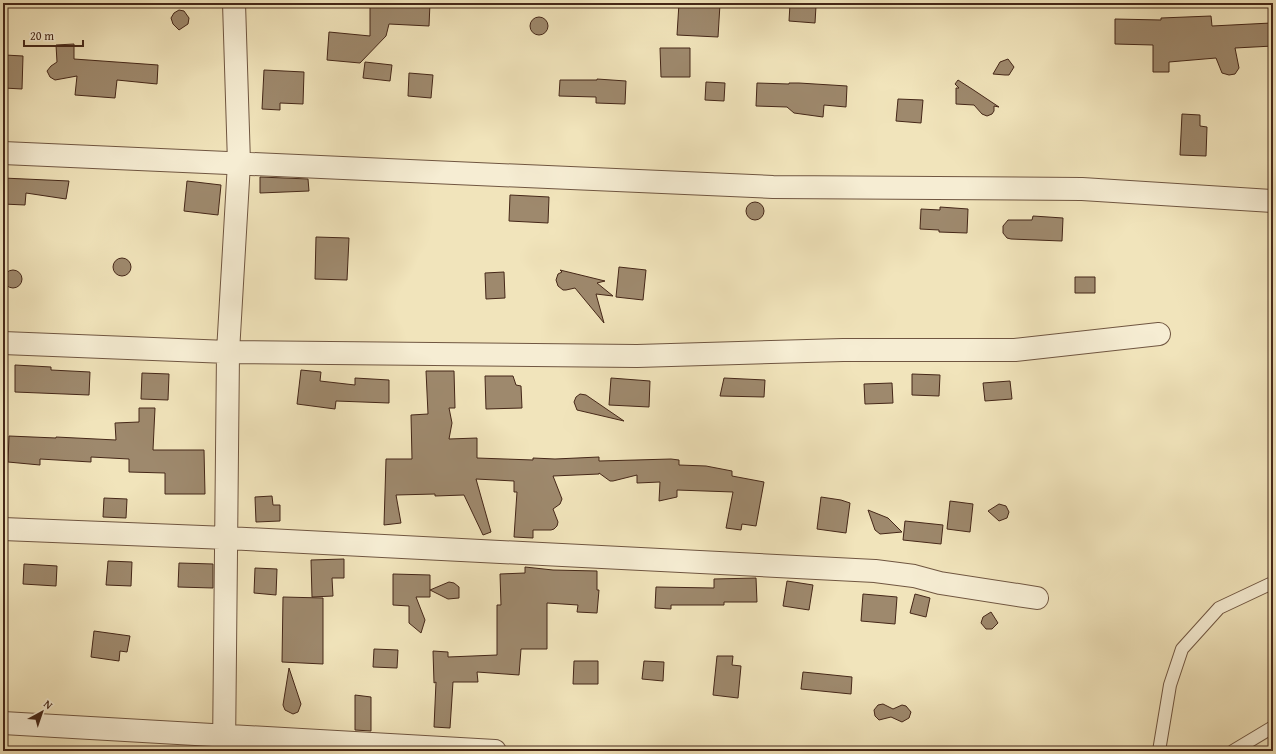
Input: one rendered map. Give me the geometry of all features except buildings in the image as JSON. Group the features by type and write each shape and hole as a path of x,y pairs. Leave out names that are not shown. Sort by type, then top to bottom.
{"street":[{"path":"224,743 228,352 239,164 234,3"},
{"path":"3,153 774,187 1082,189 1273,201"},
{"path":"3,342 228,352 637,356 843,350 1015,350 1159,334"},
{"path":"3,529 227,538 875,571 914,576 940,583 1037,598"},
{"path":"3,723 224,743 495,751"}],"lane":[{"path":"1159,751 1170,685 1182,649 1219,608 1270,584 1273,585"},
{"path":"1233,751 1273,727"}]}
